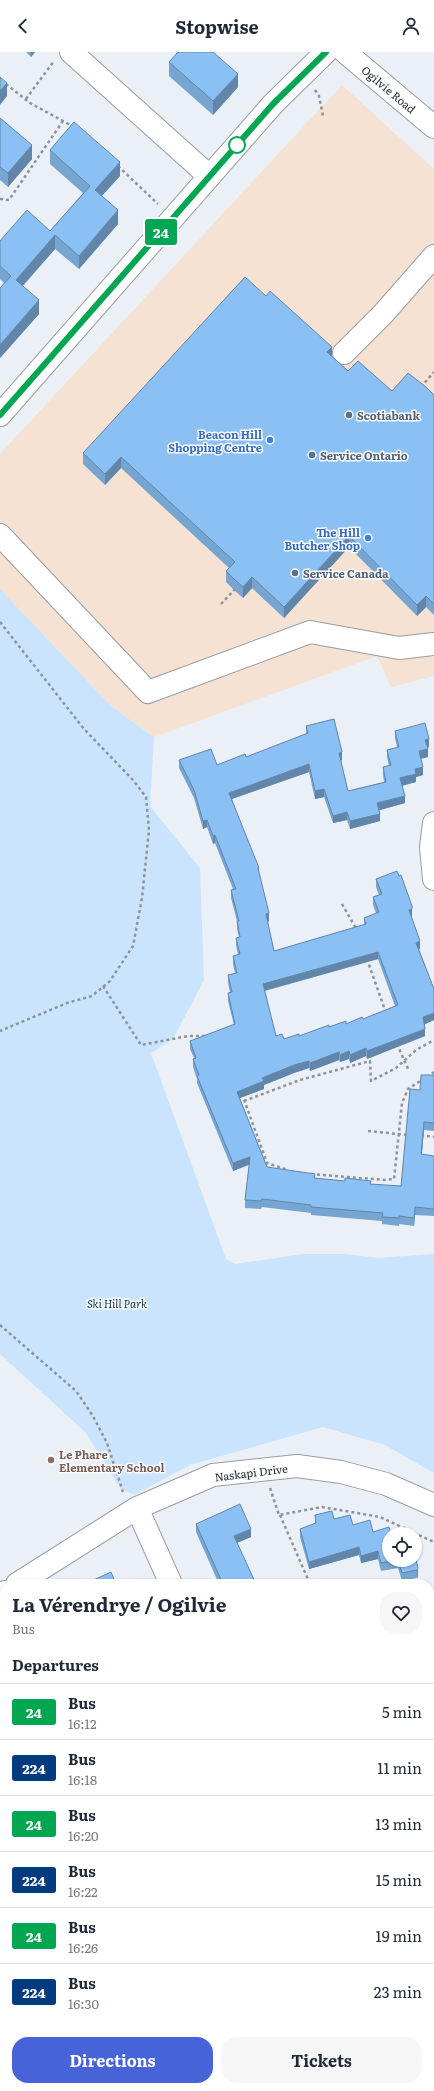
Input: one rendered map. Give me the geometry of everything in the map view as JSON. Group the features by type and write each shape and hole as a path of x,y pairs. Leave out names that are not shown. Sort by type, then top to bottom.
{"street":[{"path":"0,415 273,104 326,52"},
{"name":"Ogilvie Road","path":"345,52 434,127"},
{"path":"64,55 210,176"},
{"path":"344,353 383,314 434,256"},
{"path":"0,535 148,692 310,632 399,648 434,644"},
{"path":"434,823 432,847 434,879"},
{"name":"Naskapi Drive","path":"26,1579 137,1508 213,1475 297,1466 342,1472 386,1484 434,1505"},
{"path":"137,1508 169,1579"}],"path":[{"path":"26,99 64,55"},
{"path":"3,81 26,99 77,129"},
{"path":"313,86 319,96 323,116"},
{"path":"0,199 9,200 63,121"},
{"path":"115,163 173,218"},
{"path":"417,392 434,372"},
{"path":"221,604 239,584"},
{"path":"0,622 84,729 133,780 146,797 150,830 142,898 133,946 110,981 92,996 67,1003 0,1031"},
{"path":"342,904 360,937"},
{"path":"365,952 388,1018"},
{"path":"103,986 141,1046 188,1036 209,1036"},
{"path":"396,1039 408,1071"},
{"path":"244,1101 300,1080 370,1061 371,1082 396,1068 416,1050 434,1040"},
{"path":"308,1173 385,1180 394,1179 402,1103 408,1089 434,1072"},
{"path":"239,1086 267,1163 292,1172"},
{"path":"368,1131 413,1135"},
{"path":"419,1135 434,1137"},
{"path":"0,1325 76,1391 93,1416 107,1443 123,1492"},
{"path":"268,1484 279,1515 308,1579"},
{"path":"279,1515 322,1507 380,1517 434,1542"}],"shaded area":[{"name":"Beacon Hill Shopping Centre","path":"342,85 434,169 434,676 391,687 377,656 154,737 111,706 0,589 0,454"}],"green space":[{"name":"Ski Hill Park","path":"0,589 111,706 154,737 150,806 200,868 204,980 173,1039 151,1053 226,1259 235,1264 302,1254 345,1254 378,1258 434,1254 434,1473 385,1445 323,1427 190,1465 134,1495 120,1488 85,1432 0,1354"}],"building":[{"path":"178,52 213,52 238,74 213,101 169,62"},
{"path":"0,77 7,83 0,91"},
{"path":"0,118 32,145 8,173 0,167"},
{"path":"74,122 120,162 95,190 118,210 79,256 55,235 16,280 39,300 0,345 0,288 11,276 0,266 0,241 27,210 50,231 90,186 50,150"},
{"name":"Beacon Hill Shopping Centre","path":"245,277 266,296 270,291 332,347 327,352 348,371 358,361 392,391 408,373 434,395 434,604 426,596 417,605 349,536 284,607 252,577 243,587 234,579 226,571 235,562 121,457 105,474 83,453"},
{"path":"334,719 342,752 339,753 348,791 386,782 383,767 391,765 387,750 399,747 395,731 425,723 429,739 425,740 428,749 419,751 423,767 415,769 416,774 400,778 405,796 377,803 380,814 350,821 347,812 333,816 324,789 315,791 309,764 229,793 259,868 269,913 266,914 274,951 366,924 364,918 379,912 373,897 382,894 376,879 397,871 399,876 401,875 412,906 412,909 409,910 420,941 416,943 434,989 434,1013 423,1017 425,1029 367,1051 366,1048 350,1055 349,1051 340,1055 339,1052 310,1063 309,1061 294,1065 262,1078 264,1081 237,1092 267,1167 315,1174 314,1178 345,1181 345,1178 371,1181 370,1184 401,1186 410,1089 420,1090 421,1075 434,1075 434,1123 424,1122 421,1154 434,1156 434,1209 415,1207 414,1218 399,1216 399,1218 382,1217 383,1213 311,1207 311,1205 262,1199 261,1201 245,1200 250,1157 233,1163 197,1076 199,1075 193,1059 196,1058 190,1041 235,1024 228,993 232,992 228,975 237,973 233,956 240,954 236,938 240,937 237,921 239,921 231,890 236,889 215,835 213,836 207,820 203,821 194,790 179,760 211,749 217,765 245,754 246,757 308,733 306,726","holes":["378,952 398,1005 363,1019 362,1017 346,1024 346,1021 329,1027 329,1025 299,1036 299,1034 284,1039 282,1034 276,1036 263,984"]},
{"path":"240,1504 251,1529 234,1536 254,1579 221,1579 196,1524"},
{"path":"332,1511 334,1519 350,1515 353,1525 370,1520 373,1532 382,1529 382,1563 378,1551 361,1556 359,1547 309,1562 300,1529 316,1523 315,1515"},
{"path":"400,1567 418,1567 417,1570 402,1573"},
{"path":"111,1572 114,1579 96,1579"}],"bus line":[{"name":"24","path":"0,415 273,104 326,52"}],"place":[{"name":"Scotiabank","path":"349,415"},
{"name":"Beacon Hill Shopping Centre","path":"270,440"},
{"name":"Service Ontario","path":"312,455"},
{"name":"The Hill Butcher Shop","path":"368,538"},
{"name":"Service Canada","path":"295,573"},
{"name":"Le Phare Elementary School","path":"51,1460"}]}
